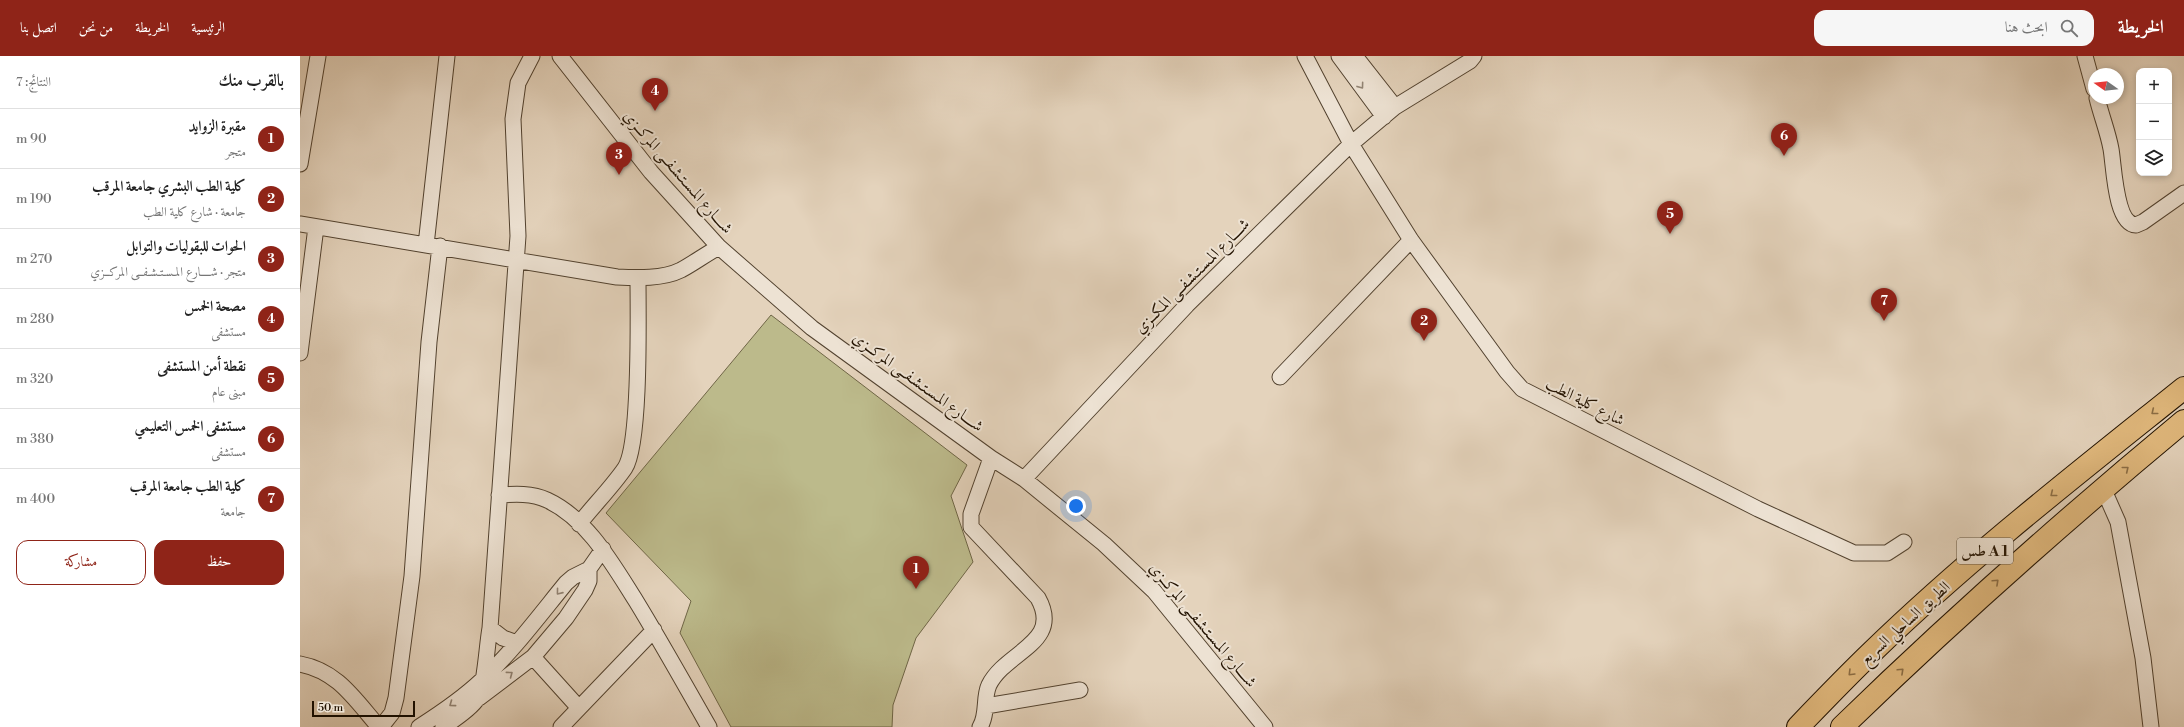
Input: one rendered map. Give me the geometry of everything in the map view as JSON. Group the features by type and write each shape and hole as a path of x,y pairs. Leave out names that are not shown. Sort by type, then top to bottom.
{"highway":[{"name":"الطريق الساحلي السريع","path":"1798,727 1872,651 1949,583 2035,508 2184,388"},
{"name":"الطريق الساحلي السريع","path":"1842,727 2000,578 2103,488 2184,421"}],"street":[{"path":"300,164 318,56"},
{"path":"300,664 316,667 338,680 380,727 392,713 396,698 412,576 429,342 433,245 447,56"},
{"path":"479,698 490,628 516,260 518,205 513,119 518,84 532,56"},
{"name":"شــــارع المـسـتـشـفــى المركــزي","path":"560,56 651,172 719,247 812,328 991,458 1024,479 1104,544 1154,591 1265,727"},
{"name":"شارع كلية الطب","path":"1305,56 1351,144 1411,240 1506,372 1522,389 1758,509 1854,554 1887,553 1904,542"},
{"path":"1339,56 1384,117"},
{"path":"1356,56 1395,107"},
{"name":"شــــارع المـسـتـشـفــى المكــزي","path":"1024,479 1187,306 1351,144 1395,107 1470,61 1474,56"},
{"path":"2085,56 2088,68"},
{"path":"2099,104 2111,149 2115,188 2123,214 2129,222 2136,225 2143,222 2184,193"},
{"path":"300,224 433,245 617,277 638,278 669,274 681,270 719,247"},
{"path":"300,352 316,227"},
{"path":"1280,377 1411,240"},
{"path":"578,524 626,467 628,460 634,420 638,278"},
{"path":"980,727 986,706 986,692 999,670 1034,641 1043,631 1045,621 1044,608 1038,598 971,527 970,514 991,458"},
{"path":"2103,488 2118,522 2143,658 2151,727"},
{"path":"500,495 524,494 546,499 559,506 603,549 654,630 709,727"},
{"path":"419,727 461,698 482,680 517,643 566,583 573,577 589,569 603,549"},
{"path":"444,727 533,657 566,618 585,590 589,582 589,569"},
{"path":"490,628 503,638 517,643"},
{"path":"561,727 654,630"},
{"path":"533,657 579,708"},
{"path":"986,706 1080,690"}],"shaded area":[{"path":"771,315 967,465 951,496 973,562 916,638 893,705 892,727 731,727 680,633 691,601 606,513"}],"place":[{"name":"مصحة الخمس","path":"655,111"},
{"name":"مستشفى الخمس التعليمي","path":"1784,156"},
{"name":"الحوات للبقوليات والتوابل","path":"619,175"},
{"name":"نقطة أمن المستشفى","path":"1670,234"},
{"name":"كلية الطب جامعة المرقب","path":"1884,321"},
{"name":"كلية الطب البشري جامعة المرقب","path":"1424,341"},
{"name":"مقبرة الزوايد","path":"916,589"}]}
